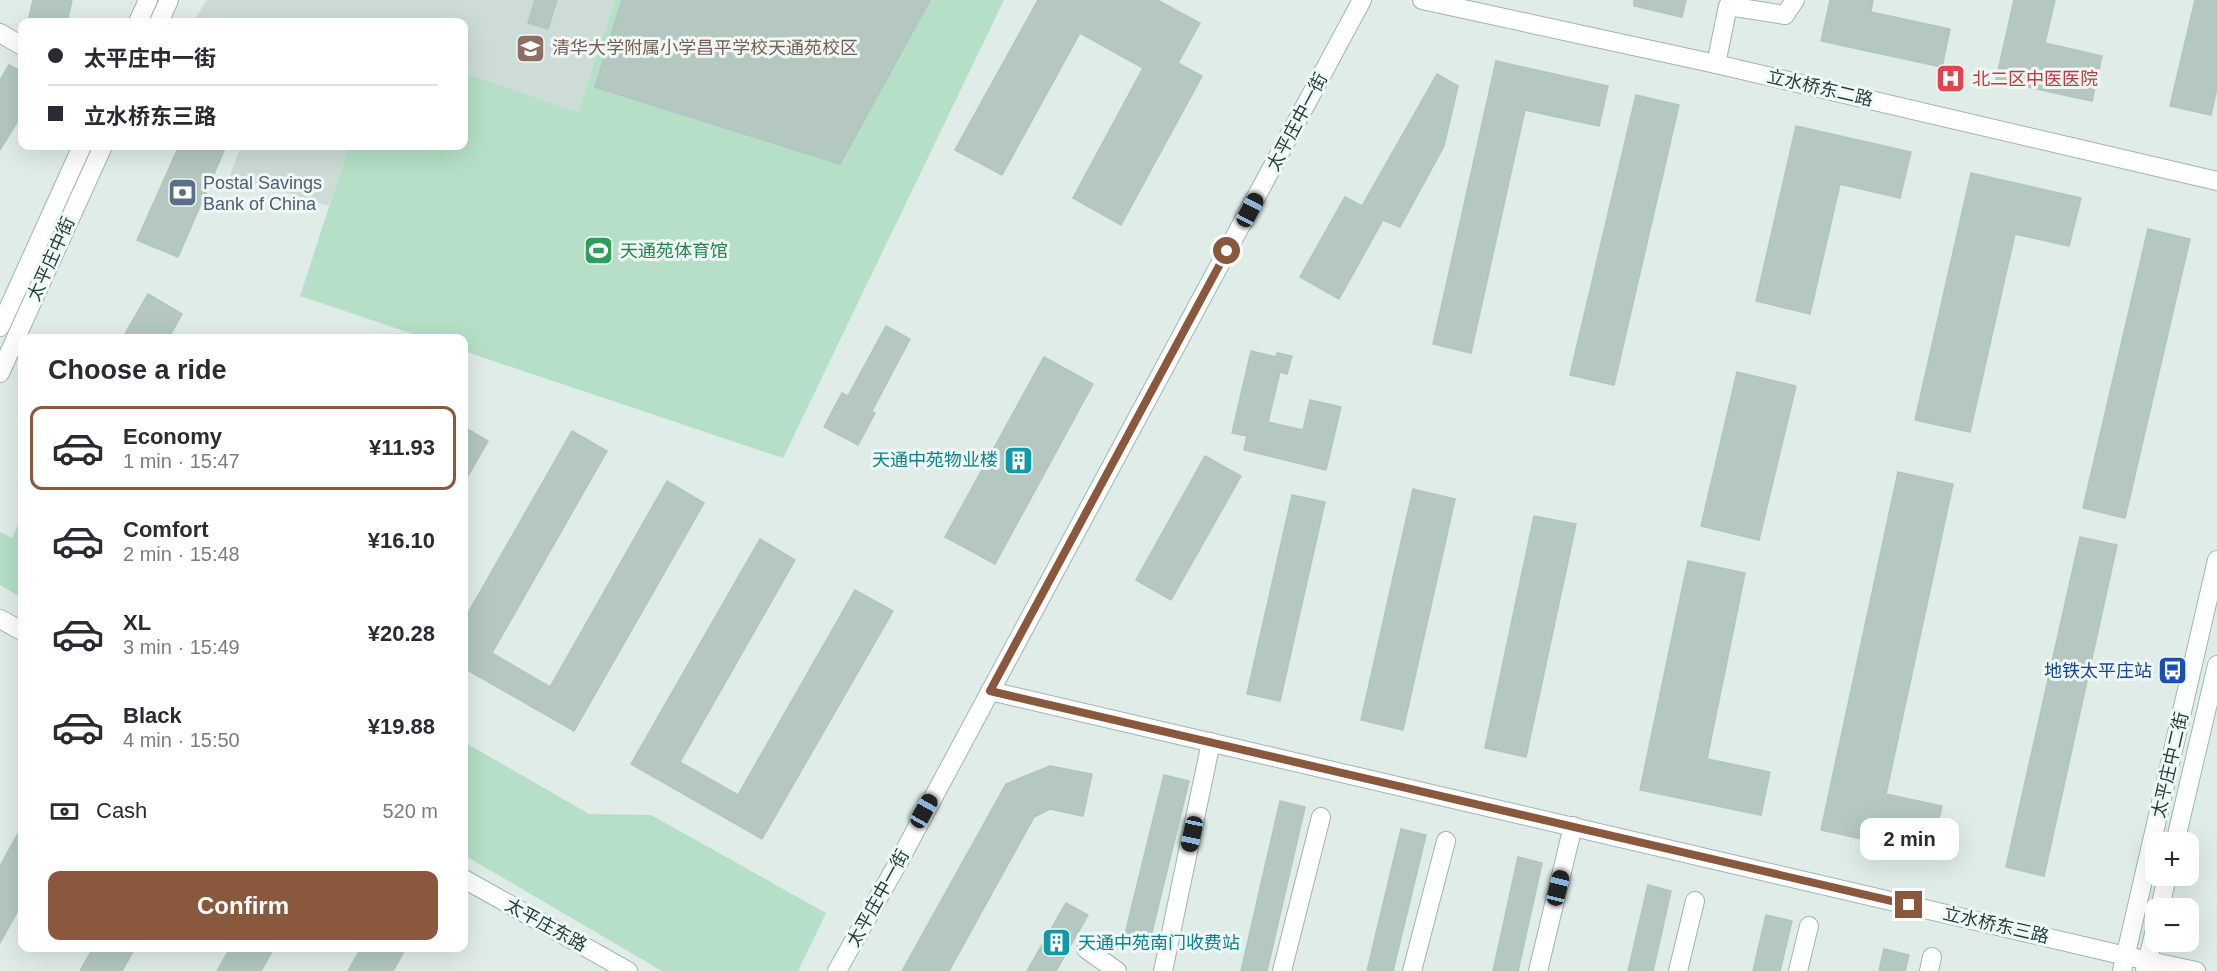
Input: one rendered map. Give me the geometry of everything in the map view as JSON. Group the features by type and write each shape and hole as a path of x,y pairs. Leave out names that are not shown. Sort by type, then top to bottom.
{"street":[{"path":"140,18 148,0"},
{"path":"161,18 169,0"},
{"name":"太平庄中一街","path":"837,971 1362,0"},
{"name":"立水桥东二路","path":"1422,0 1716,64 2217,181"},
{"path":"1716,64 1728,6 1785,15 1795,0"},
{"path":"0,33 18,44"},
{"name":"太平庄中街","path":"0,327 80,150"},
{"name":"太平庄中街","path":"0,373 101,150"},
{"name":"太平庄中二街","path":"2124,963 2217,560"},
{"path":"0,619 18,629"},
{"name":"太平庄中二街","path":"2178,832 2217,665"},
{"name":"立水桥东三路","path":"990,691 1573,826 2124,963 2196,971"},
{"path":"1163,971 1211,742"},
{"path":"1282,971 1321,817"},
{"path":"1538,971 1573,826"},
{"path":"1412,971 1446,841"},
{"name":"太平庄东路","path":"468,881 628,971"},
{"path":"1678,971 1695,901"},
{"path":"1798,971 1809,926"},
{"path":"1086,949 1118,971"}],"shaded area":[{"name":"清华大学附属小学昌平学校天通苑校区","path":"207,0 615,0 578,112 468,74 468,18 196,18"},
{"path":"239,150 348,150 329,206 230,175"}],"green space":[{"name":"天通苑体育馆","path":"615,0 1004,0 783,458 468,352 468,334 413,334 300,296 348,150 468,150 468,74 578,112"},
{"path":"18,525 18,596 0,585 0,532 12,538"},
{"path":"468,744 589,814 651,815 826,913 798,971 662,971 468,857"}],"building":[{"path":"33,0 72,0 68,18 29,18"},
{"path":"535,0 557,0 548,29 528,23"},
{"path":"622,0 930,0 840,164 595,87"},
{"path":"1038,0 1157,0 1200,23 1178,63 1202,76 1121,225 1073,198 1143,68 1080,33 1002,175 955,150"},
{"path":"1634,0 1686,0 1682,17 1634,6"},
{"path":"1830,0 1873,0 1871,12 1950,29 1942,67 1821,41"},
{"path":"2014,0 2055,0 2045,43 2102,56 2092,101 1996,80"},
{"path":"2195,0 2217,0 2217,88 2211,115 2170,106"},
{"path":"1496,61 1608,86 1599,126 1525,110 1471,353 1433,344"},
{"path":"9,65 18,70 18,121 0,150 0,80"},
{"path":"1437,74 1458,86 1444,146 1400,227 1383,220 1339,299 1300,277 1345,197 1362,206"},
{"path":"1636,95 1679,105 1614,385 1570,375"},
{"path":"1796,126 1911,152 1900,198 1840,184 1810,314 1756,301"},
{"name":"Postal Savings Bank of China","path":"177,150 224,150 178,257 137,240"},
{"path":"1971,173 2081,198 2069,246 2015,234 1970,432 1915,420"},
{"path":"2148,229 2190,239 2125,518 2083,508"},
{"path":"148,294 182,314 171,334 125,334"},
{"path":"886,326 910,339 872,411 875,413 858,445 824,427 842,393 848,396"},
{"path":"1251,351 1276,357 1277,353 1292,356 1287,374 1280,372 1268,422 1303,430 1310,400 1341,407 1326,470 1244,450 1247,436 1232,433"},
{"name":"天通中苑物业楼","path":"1044,357 1093,384 995,564 945,537"},
{"path":"1737,372 1796,386 1759,540 1701,526"},
{"path":"468,429 488,441 468,476"},
{"path":"572,431 607,451 492,653 550,687 667,481 704,503 574,731 468,670 468,613"},
{"path":"1205,456 1241,476 1171,600 1136,580"},
{"path":"1898,472 1953,484 1886,794 1942,806 1931,854 1821,830"},
{"path":"1413,489 1455,499 1403,730 1361,720"},
{"path":"1292,495 1325,502 1280,701 1247,694"},
{"path":"1534,516 1576,524 1526,757 1485,748"},
{"path":"2080,537 2117,545 2044,876 2006,867"},
{"path":"760,539 795,560 680,762 738,795 855,590 893,611 762,839 631,764"},
{"path":"1688,561 1745,573 1707,759 1770,772 1761,815 1640,790"},
{"path":"1050,766 1092,774 1083,816 1050,809 1034,817 949,971 902,971 1006,784"},
{"path":"1164,775 1189,781 1149,944 1124,938"},
{"path":"1280,801 1305,807 1267,971 1241,971"},
{"path":"1401,829 1426,835 1393,971 1367,971"},
{"path":"18,833 18,910 0,943 0,866"},
{"path":"1518,857 1542,863 1518,971 1493,971"},
{"path":"1648,885 1671,891 1653,971 1628,971"},
{"name":"天通中苑南门收费站","path":"1066,903 1088,915 1056,971 1027,971"},
{"path":"1766,915 1792,921 1780,971 1753,971"},
{"path":"1884,949 1909,955 1905,971 1879,971"},
{"path":"91,952 133,952 122,971 80,971"},
{"path":"228,952 272,952 261,971 217,971"},
{"path":"359,952 404,952 393,971 348,971"}],"place":[{"name":"清华大学附属小学昌平学校天通苑校区","path":"531,48"},
{"name":"北二区中医医院","path":"1951,79"},
{"name":"Postal Savings Bank of China","path":"182,193"},
{"name":"天通苑体育馆","path":"599,251"},
{"name":"天通中苑物业楼","path":"1019,460"},
{"name":"地铁太平庄站","path":"2173,671"},
{"name":"天通中苑南门收费站","path":"1057,943"}],"route":[{"path":"1227,251 990,691 1909,905"}]}
